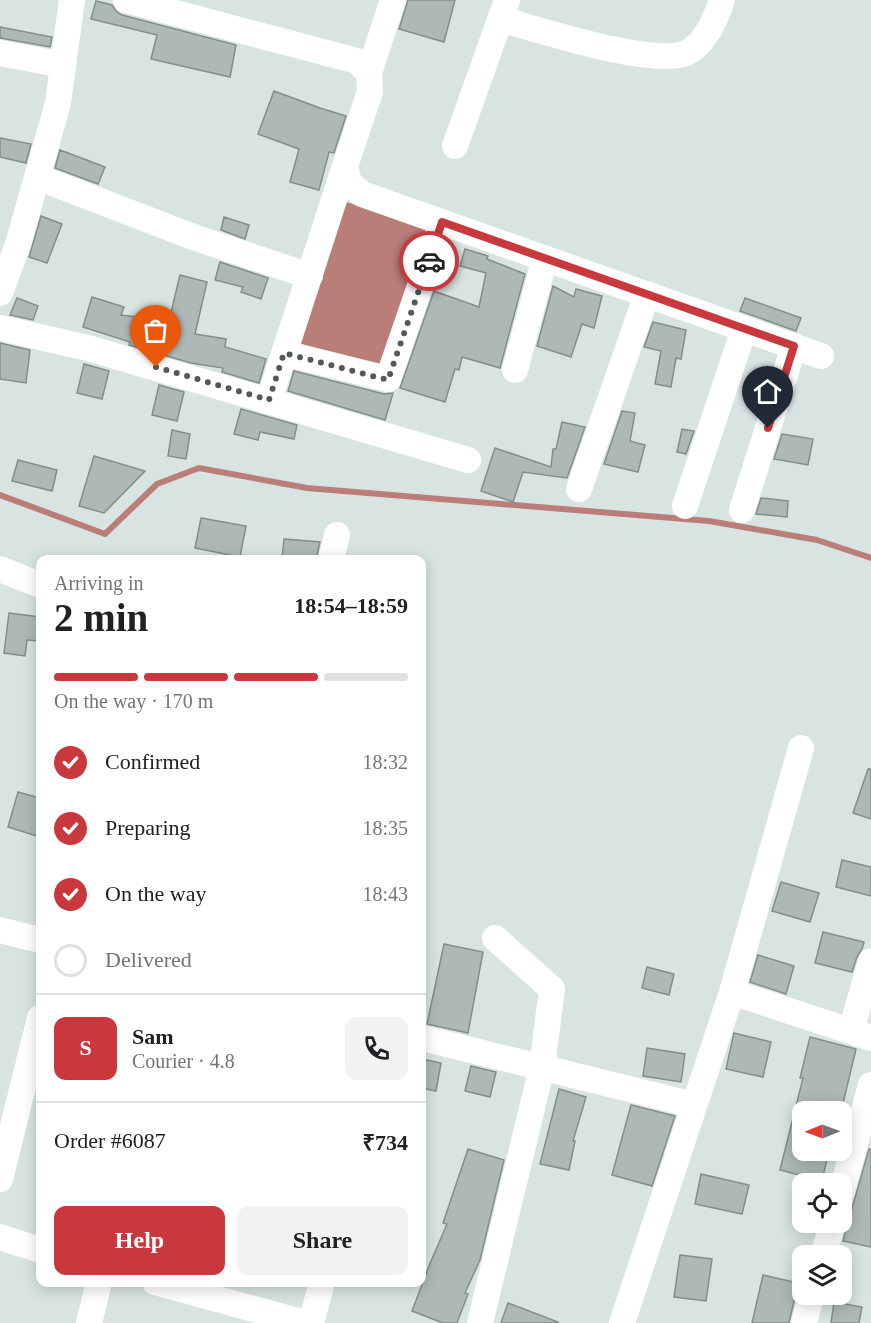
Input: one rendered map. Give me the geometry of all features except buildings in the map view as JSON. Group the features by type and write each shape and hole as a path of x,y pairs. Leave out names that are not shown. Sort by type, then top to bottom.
{"street":[{"path":"0,293 18,244 58,103 72,0"},
{"path":"126,0 357,61 369,73"},
{"path":"269,400 370,92 369,73 393,0"},
{"path":"455,146 503,10 617,49 650,56 670,57 688,52 701,40 716,18 722,0"},
{"path":"0,53 63,65"},
{"path":"345,166 349,183 362,194 821,356"},
{"path":"37,177 196,238 309,276"},
{"path":"284,353 388,380 442,222"},
{"path":"515,370 545,258"},
{"path":"579,489 646,294"},
{"path":"0,328 88,348 468,460"},
{"path":"685,506 744,329"},
{"path":"742,510 794,346"},
{"path":"0,569 36,583"},
{"path":"622,1323 732,992 801,748"},
{"path":"0,930 36,939"},
{"path":"480,1323 542,1067 552,988 495,938"},
{"path":"732,992 861,1035 871,961"},
{"path":"0,1179 36,1034"},
{"path":"426,1039 694,1105"},
{"path":"847,1173 871,1086"},
{"path":"0,1237 36,1249"},
{"path":"88,1323 98,1287"},
{"path":"169,1287 250,1316 305,1323"},
{"path":"311,1323 321,1287"},
{"path":"804,1323 809,1305"}],"shaded area":[{"path":"343,201 433,229 387,370 294,342"}],"waterway":[{"path":"0,495 105,534 157,484 199,468 307,488 709,521 817,540 871,558"}],"way so far":[{"path":"156,367 269,400 284,353 388,380 429,261"}],"route":[{"path":"429,261 442,222 794,346 768,428"}]}
